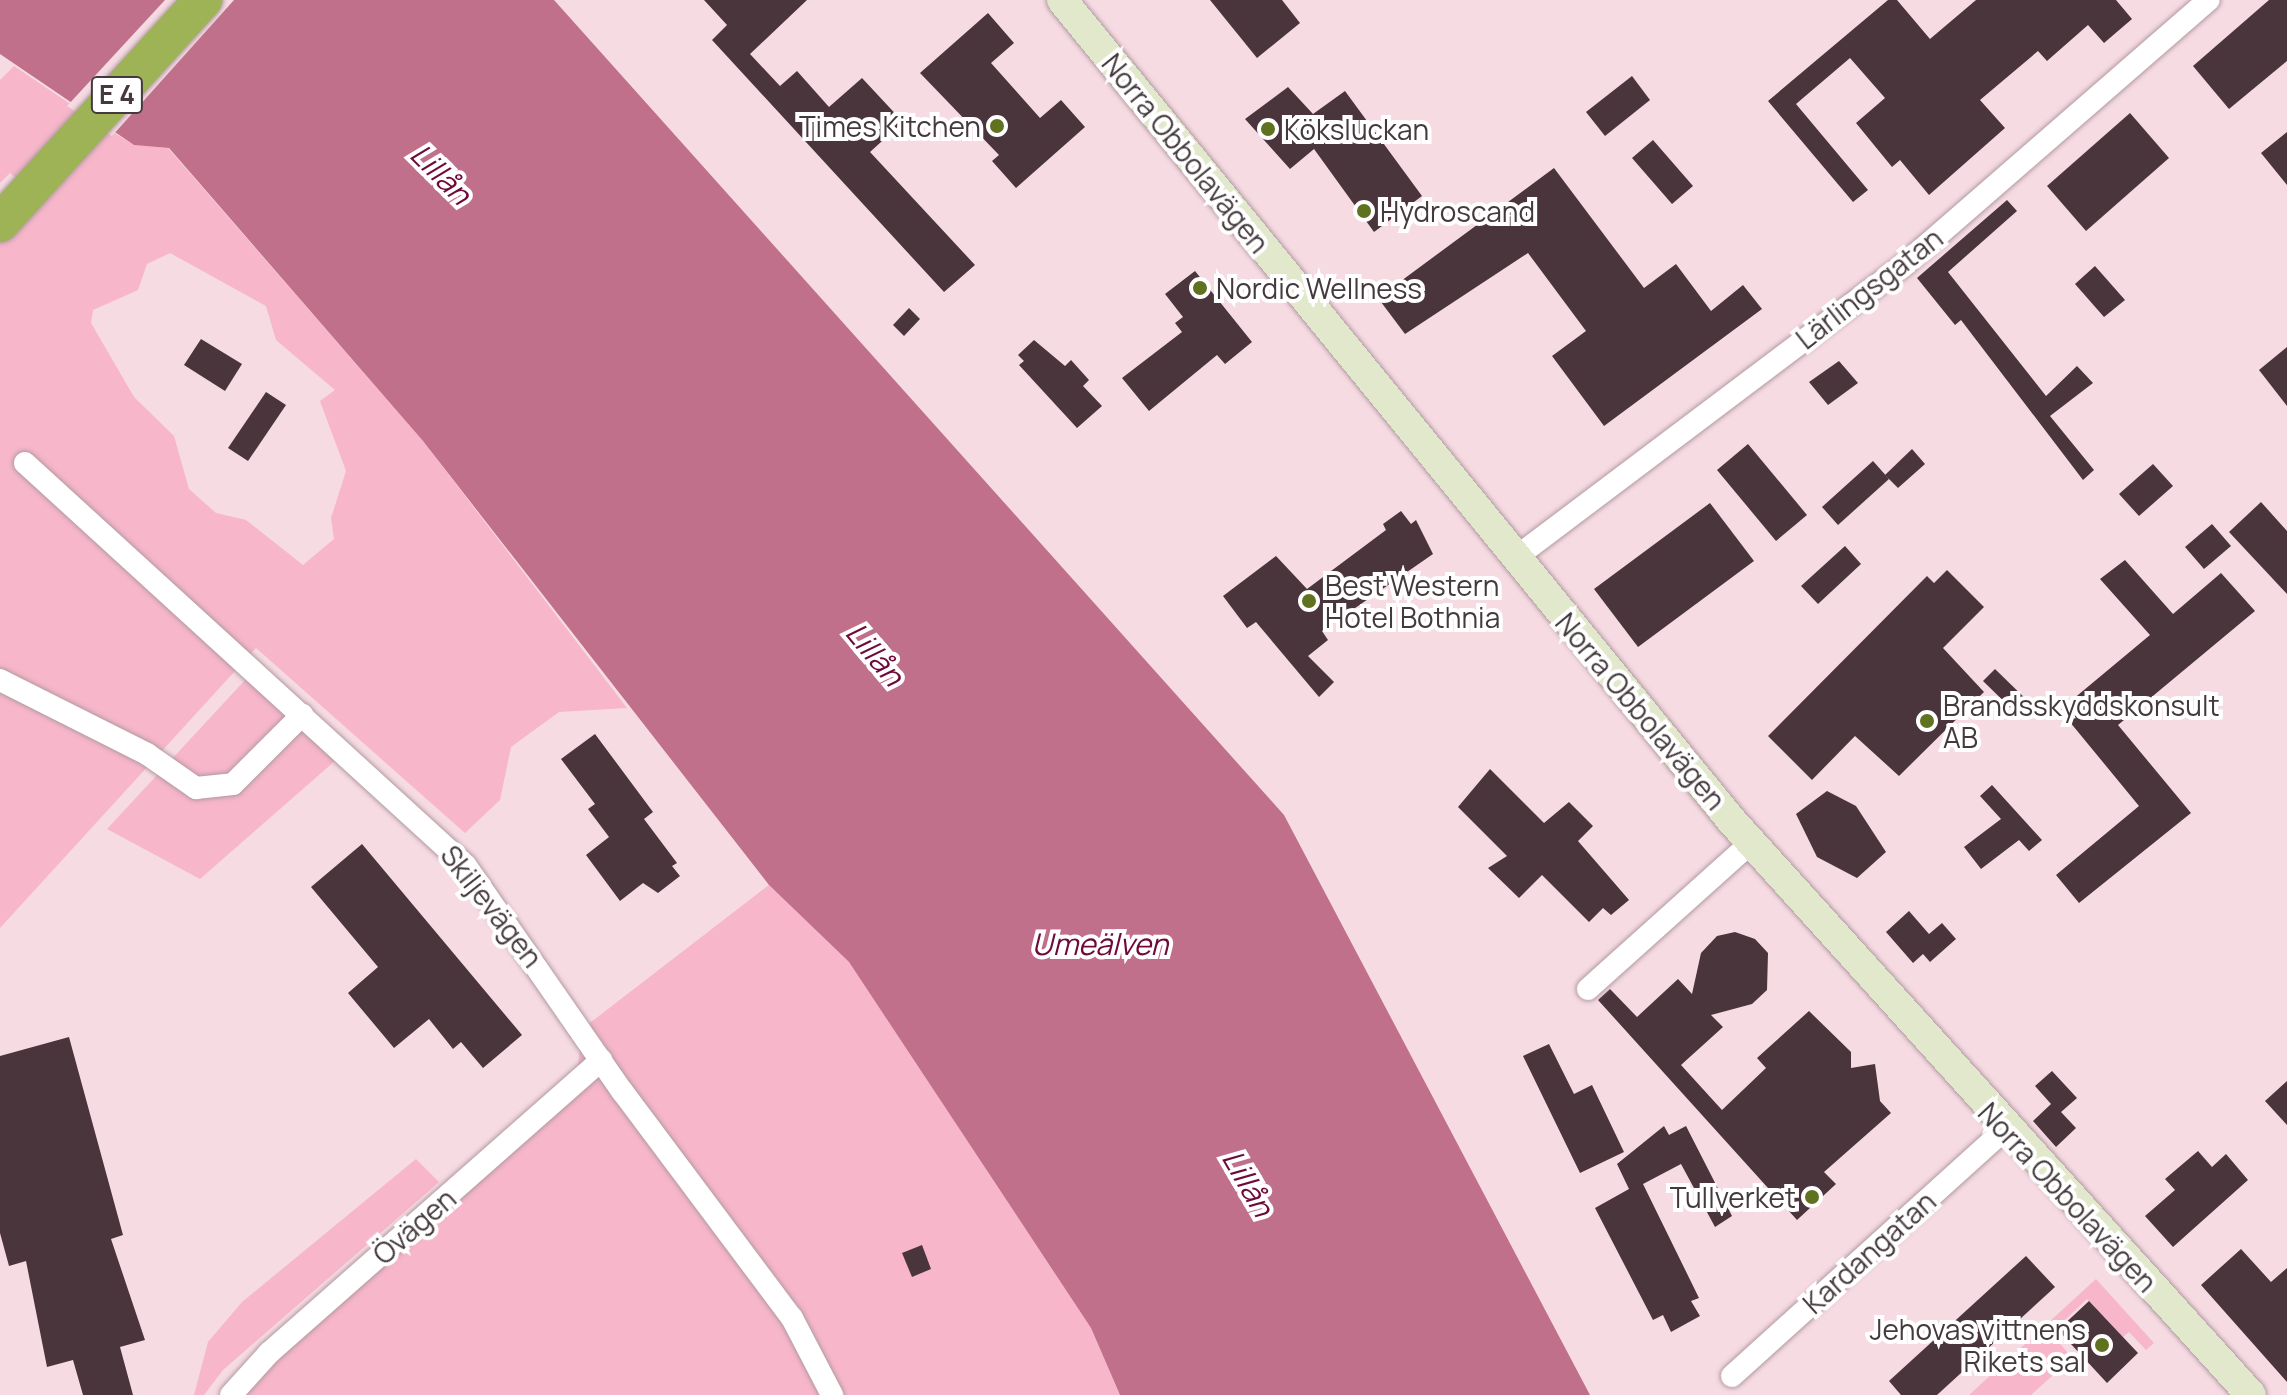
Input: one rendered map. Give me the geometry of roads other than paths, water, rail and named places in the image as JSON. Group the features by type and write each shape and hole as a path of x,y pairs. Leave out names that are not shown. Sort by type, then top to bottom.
{"highway":[{"name":"E 4","path":"0,223 16,188 176,0"},
{"name":"E 4","path":"16,188 203,0"}],"street":[{"name":"Norra Obbolavägen","path":"1062,0 1751,843 2005,1129 2251,1395"},
{"name":"Lärlingsgatan","path":"1515,558 1906,263 2209,0"},
{"name":"Skiljevägen","path":"25,463 466,866 601,1060 792,1318 832,1395"},
{"path":"0,680 147,754 196,788 233,784 302,715"},
{"path":"1588,989 1751,843"},
{"name":"Övägen","path":"231,1395 269,1353 601,1060"},
{"name":"Kardangatan","path":"1732,1376 2005,1129"}],"water":[{"name":"Umeälven","path":"0,0 554,0 1284,815 1590,1395 1120,1395 1091,1328 849,962 769,885 423,441 169,148 134,145 0,54"}],"place":[{"name":"Times Kitchen","path":"997,126"},
{"name":"Köksluckan","path":"1268,129"},
{"name":"Hydroscand","path":"1364,211"},
{"name":"Nordic Wellness","path":"1200,288"},
{"name":"Best Western Hotel Bothnia","path":"1309,601"},
{"name":"Brandsskyddskonsult AB","path":"1927,721"},
{"name":"Tullverket","path":"1812,1197"},
{"name":"Jehovas vittnens Rikets sal","path":"2102,1345"}],"water label":[{"name":"Lillån","path":"441,174"},
{"name":"Lillån","path":"875,654"},
{"name":"Lillån","path":"1248,1183"}]}
